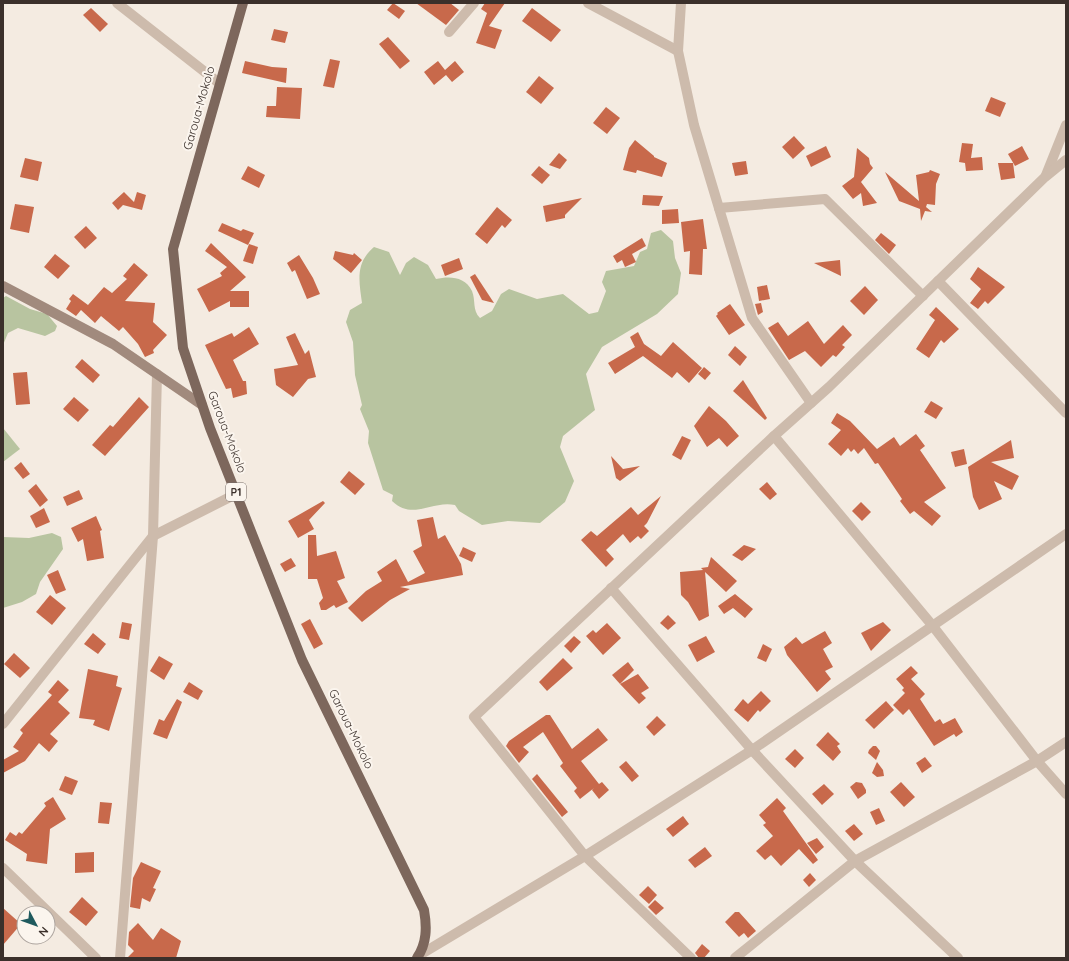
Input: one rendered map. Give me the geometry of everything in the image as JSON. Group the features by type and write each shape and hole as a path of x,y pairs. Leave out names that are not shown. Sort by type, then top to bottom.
{"main road":[{"name":"Garoua-Mokolo","path":"243,3 173,249 183,348 202,405 302,660 424,910 427,927 425,941 418,957"}],"street":[{"path":"117,3 219,83"},
{"path":"449,32 474,3"},
{"path":"588,3 678,50"},
{"path":"681,3 678,50 694,125 752,318 811,403"},
{"path":"1046,177 1066,125"},
{"path":"691,958 585,856 474,717 811,403 1046,177 1066,160"},
{"path":"719,208 825,199 923,296"},
{"path":"938,281 1066,414"},
{"path":"3,286 113,344 202,405"},
{"path":"120,958 153,536 157,374"},
{"path":"774,436 932,625 1037,762 1066,794"},
{"path":"3,724 153,536 236,494"},
{"path":"418,957 585,856 752,750 1066,534"},
{"path":"611,588 752,750 855,861 958,958"},
{"path":"735,958 855,861 1037,762 1066,742"},
{"path":"3,868 96,958"}],"green space":[{"path":"661,230 673,241 675,258 681,273 678,294 657,314 602,347 586,374 595,410 563,436 560,447 574,481 565,502 540,523 508,521 482,525 459,511 455,505 438,505 415,510 400,507 392,501 393,495 383,490 368,443 369,431 360,409 362,405 355,375 353,342 346,322 350,310 362,303 359,280 361,266 368,253 374,247 389,252 400,275 406,263 414,257 428,265 436,279 456,278 465,282 472,291 475,309 480,318 492,311 501,294 509,289 537,299 563,294 589,314 598,312 606,291 602,282 606,271 634,266 640,252 647,249 651,233"},
{"path":"6,296 30,309 47,314 57,326 55,331 45,336 18,328 8,333 3,345 3,298"},
{"path":"3,428 20,449 3,462"},
{"path":"52,533 61,537 63,549 40,582 36,594 22,602 3,608 3,537 29,538"}],"building":[{"path":"393,3 405,11 399,19 387,10"},
{"path":"416,3 450,3 459,10 446,25"},
{"path":"485,3 505,3 489,26 502,30 495,49 476,43 487,13 481,9"},
{"path":"91,8 108,24 100,32 83,15"},
{"path":"532,8 561,30 551,42 522,21"},
{"path":"274,29 288,32 285,43 271,40"},
{"path":"388,37 410,61 400,69 379,44"},
{"path":"330,59 340,61 334,88 323,86"},
{"path":"245,61 272,67 287,68 286,83 242,73"},
{"path":"438,61 445,70 455,61 464,72 452,82 446,75 434,85 424,72"},
{"path":"539,76 554,88 541,104 526,92"},
{"path":"277,87 302,88 300,119 266,117 267,106 276,106"},
{"path":"991,97 1006,103 1000,117 985,111"},
{"path":"606,107 620,118 607,134 593,123"},
{"path":"794,136 805,148 793,159 782,147"},
{"path":"635,140 654,157 667,163 662,177 637,170 636,173 623,170 629,148"},
{"path":"962,143 973,144 971,158 982,157 983,170 966,171 965,163 959,162"},
{"path":"826,146 831,157 811,167 806,156"},
{"path":"1022,146 1029,159 1015,166 1008,154"},
{"path":"857,148 869,158 870,164 873,168 861,182 877,203 863,206 861,193 853,199 842,186 854,177"},
{"path":"559,153 567,160 560,169 549,165"},
{"path":"25,158 42,162 38,181 20,177"},
{"path":"746,161 748,174 735,176 732,163"},
{"path":"998,163 1013,163 1015,178 1001,180"},
{"path":"248,166 265,175 259,188 241,179"},
{"path":"539,166 550,175 542,184 531,175"},
{"path":"930,170 940,174 936,184 935,205 927,204 926,207 932,212 925,211 921,221 920,209 899,201 885,172 919,201 916,175 929,172"},
{"path":"124,192 134,202 137,192 146,195 142,210 123,205 118,210 112,203"},
{"path":"643,195 663,196 659,206 642,205"},
{"path":"582,198 565,215 565,218 546,222 543,206"},
{"path":"15,204 34,207 29,233 10,229"},
{"path":"497,207 512,220 505,228 502,225 487,244 475,234"},
{"path":"678,209 679,223 662,224 662,210"},
{"path":"703,219 707,249 703,249 702,275 689,274 690,251 684,252 681,222"},
{"path":"222,223 241,231 243,229 254,233 248,245 218,231"},
{"path":"86,226 97,238 85,249 74,237"},
{"path":"881,233 896,245 889,254 875,240"},
{"path":"642,238 646,246 632,254 636,262 625,267 622,260 617,263 613,256"},
{"path":"211,243 246,277 230,291 249,291 249,307 230,307 230,301 209,312 197,289 222,276 220,273 227,267 205,251"},
{"path":"249,244 258,247 253,264 243,261"},
{"path":"335,251 353,255 354,253 362,260 351,273 333,259"},
{"path":"55,254 70,266 58,279 44,267"},
{"path":"299,255 313,278 320,294 307,299 295,270 292,272 287,263"},
{"path":"459,258 463,269 445,276 441,265"},
{"path":"840,260 841,276 814,263"},
{"path":"134,263 148,275 125,301 155,303 153,322 167,335 153,350 154,353 145,357 138,344 123,327 119,331 101,316 95,323 81,310 76,316 66,309 71,301 69,299 73,294 88,305 104,287 112,293 127,279 123,276"},
{"path":"978,267 1005,287 988,304 985,301 978,309 970,303 981,289 970,279"},
{"path":"475,274 494,303 482,300 470,277"},
{"path":"767,285 770,299 759,301 757,287"},
{"path":"865,286 878,300 864,315 850,301"},
{"path":"761,303 763,312 758,315 755,304"},
{"path":"730,304 745,325 729,335 716,316 718,314 717,313"},
{"path":"936,307 959,329 944,343 941,340 929,358 916,349 935,320 929,315"},
{"path":"808,321 824,344 843,325 852,335 842,345 845,347 836,357 833,355 821,367 805,351 789,360 768,328 778,322 788,336"},
{"path":"249,327 259,344 233,360 243,381 246,381 247,394 233,398 231,388 226,389 205,345 232,333 234,337"},
{"path":"638,332 644,344 661,356 673,342 702,368 689,383 677,372 672,378 643,356 615,374 608,363 635,347 630,337"},
{"path":"295,333 305,354 309,350 316,377 308,379 293,397 276,385 274,369 298,365 286,337"},
{"path":"735,346 747,357 740,366 728,355"},
{"path":"82,359 100,375 93,383 75,367"},
{"path":"704,367 711,373 705,380 698,374"},
{"path":"27,372 30,404 16,405 13,373"},
{"path":"743,380 767,418 765,420 733,391"},
{"path":"74,397 89,410 78,422 63,409"},
{"path":"139,397 149,407 105,456 92,445 110,425 113,427"},
{"path":"931,401 943,408 936,419 924,412"},
{"path":"709,406 726,421 739,436 727,447 719,438 707,447 694,426"},
{"path":"837,413 850,421 877,449 894,437 900,446 916,434 925,446 920,450 946,488 924,502 941,516 932,526 914,511 910,514 900,501 902,499 878,463 875,464 864,448 858,454 854,449 851,452 848,448 841,456 828,444 841,430 831,423"},
{"path":"682,436 691,440 681,460 672,455"},
{"path":"1011,440 1014,458 991,462 1019,476 1012,490 994,481 1002,499 979,510 973,497 968,467"},
{"path":"964,449 967,464 955,467 951,452"},
{"path":"611,456 623,469 640,466 620,481 616,478"},
{"path":"21,462 30,474 23,479 14,468"},
{"path":"349,471 365,484 355,495 340,482"},
{"path":"767,482 777,494 770,500 759,489"},
{"path":"36,484 48,500 40,507 28,491"},
{"path":"79,490 83,499 67,506 63,497"},
{"path":"661,496 644,526 649,531 641,539 638,536 630,543 623,534 606,550 614,559 606,567 581,540 591,531 597,536 631,507 638,515"},
{"path":"323,501 325,503 309,520 314,529 298,538 288,521"},
{"path":"861,502 871,512 862,521 852,511"},
{"path":"44,508 50,522 36,528 30,516"},
{"path":"96,516 102,530 100,531 104,558 87,561 83,539 78,542 71,528"},
{"path":"433,517 438,539 445,535 461,564 463,575 400,587 410,589 390,600 362,622 348,608 366,591 382,581 377,572 396,559 408,582 425,573 413,551 422,546 417,520"},
{"path":"308,535 316,535 317,556 336,551 345,578 337,581 348,602 336,608 334,605 326,610 321,610 319,603 323,598 317,579 308,579"},
{"path":"744,545 756,549 742,561 732,555"},
{"path":"463,547 476,553 472,562 459,556"},
{"path":"711,557 737,581 726,592 705,572 709,616 699,621 688,602 681,595 680,572 703,570 701,568 708,567"},
{"path":"291,558 296,566 285,572 280,564"},
{"path":"58,570 66,590 56,594 47,575"},
{"path":"735,594 753,609 745,618 733,608 724,614 718,606"},
{"path":"50,595 66,608 52,625 36,612"},
{"path":"668,615 676,623 668,630 660,623"},
{"path":"310,619 323,644 314,649 301,624"},
{"path":"122,622 132,624 129,640 119,638"},
{"path":"883,622 891,630 871,651 861,633"},
{"path":"607,623 621,638 603,655 586,636 593,630 596,633"},
{"path":"825,631 832,643 823,649 833,667 825,671 831,679 817,692 787,655 784,647 796,637 802,644"},
{"path":"93,633 106,644 98,654 84,644"},
{"path":"574,636 581,642 571,653 564,646"},
{"path":"706,636 715,652 697,662 688,645"},
{"path":"763,644 772,649 766,662 757,658"},
{"path":"14,653 30,668 20,678 4,664"},
{"path":"159,656 173,664 164,680 150,671"},
{"path":"563,658 573,668 547,691 539,682"},
{"path":"628,662 634,670 620,684 612,675"},
{"path":"911,666 918,673 911,679 925,694 920,699 935,722 940,719 943,724 955,718 963,732 956,737 954,734 934,746 909,709 903,715 893,705 905,693 902,690 904,688 896,679"},
{"path":"88,669 118,676 116,686 122,688 109,731 93,725 95,720 79,718"},
{"path":"638,674 649,688 641,693 646,698 639,704 620,684"},
{"path":"58,680 69,690 58,702 70,713 50,734 58,741 49,752 39,743 25,761 3,773 3,760 19,751 13,747 23,733 20,730 52,695 48,692"},
{"path":"189,682 203,691 198,700 183,692"},
{"path":"761,691 771,701 760,712 758,710 748,722 734,710 743,699 748,704"},
{"path":"177,699 182,702 167,739 153,734 159,719 164,721"},
{"path":"886,701 894,710 874,729 865,720"},
{"path":"546,715 550,715 572,749 598,728 608,740 581,761 599,784 602,782 609,790 599,799 592,790 594,788 580,799 574,791 577,788 560,766 563,763 543,732 523,747 529,752 519,763 506,746 509,741"},
{"path":"657,716 666,725 654,736 646,727"},
{"path":"828,732 840,744 837,746 841,752 833,761 816,745"},
{"path":"873,746 876,746 880,751 876,760 868,753"},
{"path":"795,749 804,758 795,768 785,759"},
{"path":"925,757 932,766 922,773 916,763"},
{"path":"626,761 639,776 632,782 619,767"},
{"path":"877,762 883,770 884,776 877,777 872,773"},
{"path":"537,774 568,812 562,817 532,779"},
{"path":"65,776 78,781 72,795 59,790"},
{"path":"856,782 862,783 866,790 866,793 858,799 850,787"},
{"path":"901,782 915,797 904,807 890,792"},
{"path":"824,784 834,794 822,805 812,794"},
{"path":"53,797 66,819 50,829 47,864 26,861 27,854 5,840 10,832 16,836 19,832 22,834 46,806 44,803"},
{"path":"777,798 786,808 783,811 818,860 813,864 799,849 781,866 771,855 765,860 756,851 773,836 763,825 766,823 759,815"},
{"path":"100,802 112,803 109,824 98,823"},
{"path":"879,808 885,821 876,825 870,812"},
{"path":"683,816 689,824 673,837 666,829"},
{"path":"854,824 863,834 854,841 845,831"},
{"path":"817,838 824,847 816,854 807,843"},
{"path":"705,847 712,856 695,868 688,860"},
{"path":"94,852 94,872 75,873 75,853"},
{"path":"141,862 161,871 153,888 156,889 150,902 142,898 140,909 130,907 133,878"},
{"path":"810,873 816,880 809,887 803,880"},
{"path":"648,886 657,895 649,904 639,895"},
{"path":"82,897 98,912 86,926 69,912"},
{"path":"655,900 664,908 656,915 648,907"},
{"path":"3,908 16,920 16,930 3,945"},
{"path":"735,912 739,912 756,931 748,938 744,933 739,937 725,922"},
{"path":"138,923 153,940 161,928 181,941 176,958 127,958 134,951 128,945 129,932"},
{"path":"702,944 710,951 704,958 699,958 695,953"}]}
